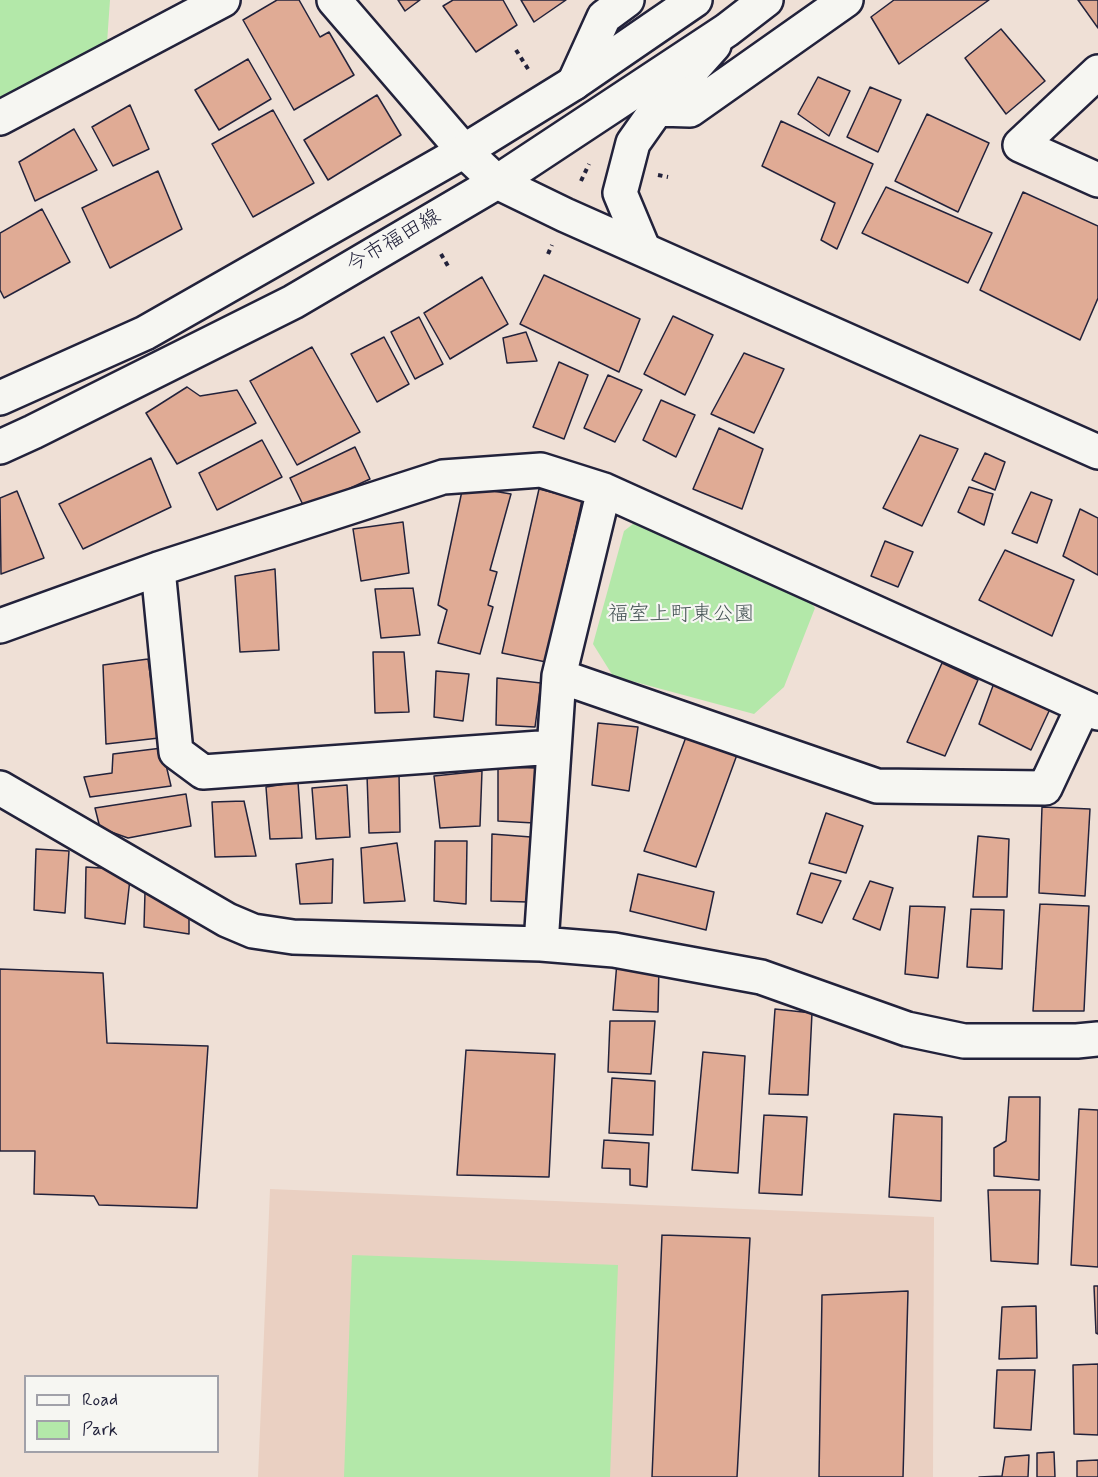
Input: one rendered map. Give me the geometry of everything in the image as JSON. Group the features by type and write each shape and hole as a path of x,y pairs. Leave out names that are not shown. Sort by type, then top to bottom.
{"street":[{"path":"0,118 223,0"},
{"path":"334,0 464,151 497,182 565,215 1098,452"},
{"path":"574,83 604,17 627,0"},
{"path":"0,398 145,333 464,151 574,83 695,0"},
{"name":"今市福田線","path":"0,447 293,302 497,182 727,30 766,0"},
{"path":"657,109 690,110 846,0"},
{"path":"643,248 620,193 633,143 657,109 727,30"},
{"path":"1098,72 1020,145 1098,180"},
{"path":"0,626 158,569 443,477 541,470 604,490 1090,710 1045,788 877,786 559,676"},
{"path":"541,944 559,676 604,490"},
{"path":"158,569 176,752 203,772 554,747"},
{"path":"0,788 226,920 253,931 292,937 541,944 614,950 762,977 907,1029 964,1041 1098,1039"}],"path":[{"path":"516,50 532,75"},
{"path":"581,181 590,163"}],"shaded area":[{"path":"270,1189 934,1217 933,1477 258,1477"}],"green space":[{"path":"0,0 110,0 107,43 0,98"},
{"name":"福室上町東公園","path":"642,517 798,587 815,608 784,687 754,714 613,676 593,644 624,531"},
{"path":"352,1255 618,1265 610,1477 344,1477"}],"building":[{"path":"277,0 299,0 320,37 329,32 354,75 294,110 243,20"},
{"path":"398,0 420,0 405,11"},
{"path":"453,0 503,0 517,25 476,52 443,6"},
{"path":"521,0 566,0 534,22"},
{"path":"894,0 989,0 899,64 871,17"},
{"path":"1078,0 1098,0 1098,28"},
{"path":"1001,29 1045,81 1006,114 965,58"},
{"path":"248,59 271,99 219,130 195,90"},
{"path":"818,77 850,91 829,136 798,114"},
{"path":"870,87 901,100 878,152 847,137"},
{"path":"377,95 401,135 328,180 304,140"},
{"path":"130,105 149,149 113,166 92,127"},
{"path":"273,110 314,183 253,217 212,144"},
{"path":"927,114 989,143 958,212 895,181"},
{"path":"781,121 873,164 837,249 821,240 835,203 762,166"},
{"path":"74,129 97,170 35,201 19,162"},
{"path":"158,171 182,229 110,268 82,208"},
{"path":"886,187 992,233 968,283 862,233"},
{"path":"1023,192 1098,226 1098,298 1080,340 980,290"},
{"path":"42,209 70,262 4,298 0,290 0,233"},
{"path":"544,275 640,319 619,372 520,324"},
{"path":"482,277 508,324 450,359 424,313"},
{"path":"673,316 713,335 685,395 644,374"},
{"path":"419,317 443,364 415,379 391,332"},
{"path":"526,332 537,361 507,363 503,338"},
{"path":"384,337 409,384 377,402 351,354"},
{"path":"312,347 360,432 297,465 250,381"},
{"path":"744,353 784,369 754,433 711,414"},
{"path":"559,362 588,375 564,439 533,427"},
{"path":"608,375 642,390 615,442 584,428"},
{"path":"187,387 200,396 237,390 256,423 177,464 146,413"},
{"path":"661,400 695,415 676,457 643,440"},
{"path":"719,428 763,449 742,509 693,489"},
{"path":"920,435 958,449 922,526 883,508"},
{"path":"262,440 282,477 217,510 199,473"},
{"path":"355,447 370,479 305,509 290,478"},
{"path":"985,453 1005,462 995,490 972,480"},
{"path":"151,458 171,507 83,549 59,504"},
{"path":"463,486 511,494 490,570 497,572 488,605 493,607 480,654 438,643 447,610 438,605"},
{"path":"969,487 993,494 984,525 958,512"},
{"path":"539,489 582,500 546,662 502,653"},
{"path":"17,491 44,558 1,574 0,498"},
{"path":"1031,492 1052,500 1037,543 1012,533"},
{"path":"1080,509 1098,518 1098,575 1063,556"},
{"path":"403,522 409,573 361,581 353,529"},
{"path":"885,541 913,552 898,587 871,576"},
{"path":"1005,550 1074,580 1052,636 979,600"},
{"path":"275,569 279,650 240,652 235,576"},
{"path":"413,588 420,635 381,638 375,589"},
{"path":"373,652 404,652 409,712 375,713"},
{"path":"148,659 159,738 106,744 103,665"},
{"path":"942,663 978,680 945,756 907,742"},
{"path":"436,671 469,674 463,721 434,717"},
{"path":"497,678 541,683 535,727 496,725"},
{"path":"994,683 1050,709 1031,750 979,724"},
{"path":"598,723 638,727 629,791 592,785"},
{"path":"686,737 738,752 696,867 644,851"},
{"path":"162,748 171,786 90,797 84,777 112,773 113,754"},
{"path":"498,767 537,768 534,823 498,821"},
{"path":"482,771 480,826 440,828 434,776"},
{"path":"399,773 400,832 369,833 367,775"},
{"path":"298,782 302,838 270,839 266,787"},
{"path":"347,785 350,837 316,839 312,788"},
{"path":"186,794 191,826 128,838 100,828 95,808"},
{"path":"244,801 256,856 215,857 212,802"},
{"path":"1042,807 1090,809 1085,896 1039,893"},
{"path":"826,813 863,826 846,873 809,863"},
{"path":"492,834 531,837 528,902 491,901"},
{"path":"978,836 1009,839 1007,897 973,897"},
{"path":"435,841 467,841 466,904 434,901"},
{"path":"397,843 405,901 364,903 361,848"},
{"path":"36,849 69,851 65,913 34,910"},
{"path":"333,859 332,903 300,904 296,864"},
{"path":"86,867 131,870 125,924 85,918"},
{"path":"811,873 841,881 822,923 797,914"},
{"path":"638,874 714,892 706,930 630,911"},
{"path":"870,881 893,888 880,930 853,919"},
{"path":"145,892 162,893 166,904 189,910 189,934 144,927"},
{"path":"1040,904 1089,906 1084,1011 1033,1011"},
{"path":"910,906 945,907 938,978 905,974"},
{"path":"971,909 1004,910 1002,969 967,967"},
{"path":"617,962 659,965 658,1012 613,1010"},
{"path":"0,969 103,973 107,1043 208,1046 197,1208 99,1205 94,1196 34,1194 35,1151 0,1151"},
{"path":"775,1009 812,1013 808,1095 769,1094"},
{"path":"610,1021 655,1021 651,1074 608,1072"},
{"path":"466,1050 555,1054 549,1177 457,1175"},
{"path":"703,1052 745,1056 738,1173 692,1170"},
{"path":"612,1078 655,1081 653,1135 609,1133"},
{"path":"1009,1097 1040,1097 1039,1180 994,1176 994,1148 1006,1141"},
{"path":"1079,1109 1098,1110 1098,1267 1071,1265"},
{"path":"894,1114 942,1117 941,1201 889,1197"},
{"path":"764,1115 807,1117 802,1195 759,1193"},
{"path":"604,1140 649,1143 647,1187 630,1185 630,1169 602,1168"},
{"path":"988,1190 1040,1190 1038,1264 991,1261"},
{"path":"662,1235 750,1238 737,1477 652,1477"},
{"path":"1094,1286 1098,1286 1098,1334 1096,1333"},
{"path":"908,1291 903,1477 819,1477 822,1295"},
{"path":"1036,1306 1037,1358 999,1359 1002,1307"},
{"path":"1098,1364 1098,1435 1074,1434 1073,1365"},
{"path":"997,1370 1035,1370 1031,1430 994,1428"},
{"path":"1054,1452 1055,1477 1037,1477 1037,1453"},
{"path":"1029,1455 1028,1477 979,1477 1002,1476 1005,1457"},
{"path":"1098,1460 1098,1477 1077,1477 1077,1461"}]}
